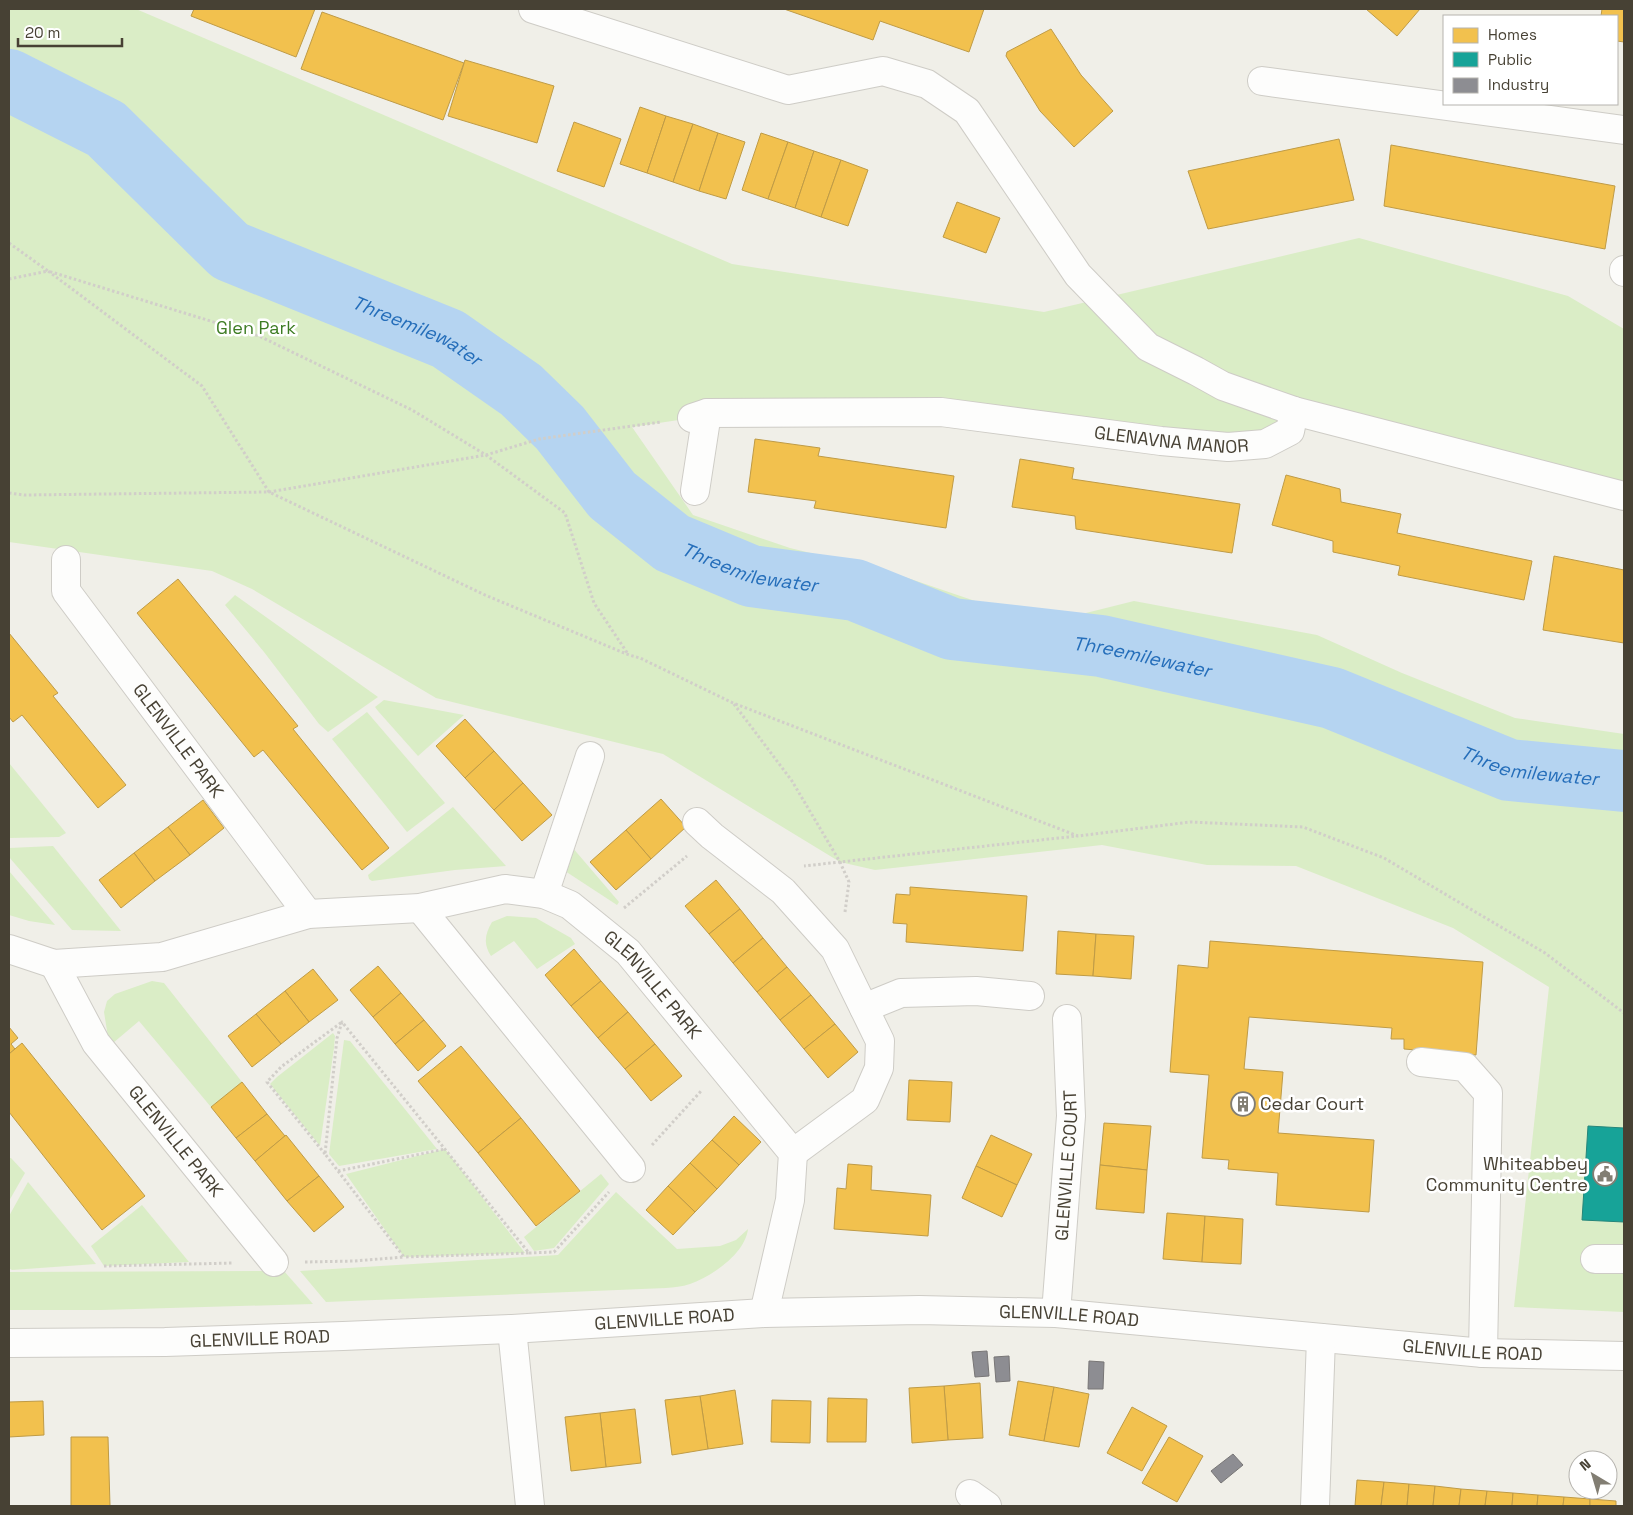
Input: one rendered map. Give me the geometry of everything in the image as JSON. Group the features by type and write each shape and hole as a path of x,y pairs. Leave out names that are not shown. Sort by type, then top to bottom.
{"street":[{"path":"533,9 788,90 883,71 927,84 967,111 1078,275 1148,347 1196,370 1223,386 1294,411 1624,496"},
{"path":"1262,81 1624,130"},
{"name":"GLENAVNA MANOR","path":"695,491 700,415 941,412 1161,441 1228,447 1264,444 1290,431 1294,411"},
{"name":"GLENVILLE PARK","path":"66,560 66,591 308,914"},
{"path":"544,894 590,756"},
{"path":"705,829 783,891 835,949 880,1041 879,1068 865,1100 793,1152 790,1200 764,1314"},
{"name":"GLENVILLE PARK","path":"9,949 54,964 162,957 308,914 420,908 505,889 544,894 570,905 628,952 793,1152"},
{"path":"420,908 631,1168"},
{"name":"GLENVILLE PARK","path":"54,964 96,1043 274,1262"},
{"path":"864,1008 900,993 976,991 1030,996"},
{"name":"GLENVILLE COURT","path":"1056,1313 1071,1116 1067,1019"},
{"path":"1421,1062 1465,1067 1488,1093 1483,1353"},
{"path":"1595,1259 1624,1259"},
{"name":"GLENVILLE ROAD","path":"9,1343 165,1342 512,1329 764,1314 918,1310 1056,1313 1483,1353 1624,1356"},
{"path":"512,1329 530,1506"},
{"path":"1315,1506 1321,1338"}],"path":[{"path":"9,243 202,386 268,492 485,595 640,658 733,703 1078,836"},
{"path":"9,278 48,271 259,336 412,410 486,455 565,513 594,603 629,655"},
{"path":"9,493 24,495 268,492 486,455 539,439 632,427"},
{"path":"733,703 792,781 840,862 848,882 844,920"},
{"path":"783,891 791,882 796,867 1190,822 1303,827 1384,858 1545,953 1624,1013"},
{"path":"599,929 705,829"},
{"path":"342,1022 281,1067 267,1082 404,1257"},
{"path":"104,1266 354,1261 404,1257 529,1253 342,1022"},
{"path":"325,1154 337,1038 342,1022"},
{"path":"338,1171 445,1149"}],"green space":[{"name":"Glen Park","path":"9,9 136,9 732,264 1044,312 1359,238 1568,296 1624,329 1624,496 1295,411 1265,444 941,412 692,418 632,427 693,515 790,548 893,573 978,602 1074,616 1134,601 1317,635 1402,673 1515,718 1624,734 1624,1312 1514,1307 1549,987 1453,928 1296,866 1207,865 1102,845 875,870 840,862 663,754 436,698 252,589 212,571 9,542"},
{"path":"235,595 378,697 328,732 319,724 225,605"},
{"path":"384,700 464,715 418,756 375,707"},
{"path":"367,712 445,803 407,832 332,739"},
{"path":"9,763 66,833 59,837 9,838"},
{"path":"453,807 506,866 455,870 372,881 369,879 368,875"},
{"path":"53,846 121,931 72,930 9,857 9,848"},
{"path":"572,847 619,902 617,905 565,871"},
{"path":"9,871 55,925 29,921 9,915"},
{"path":"507,916 536,918 571,938 575,944 537,969 514,941 491,956 486,943 488,931 492,922"},
{"path":"152,981 164,983 242,1082 211,1107 139,1021 113,1043 108,1037 104,1012 107,1001 115,994"},
{"path":"333,1033 335,1036 334,1048 320,1146 270,1084"},
{"path":"344,1040 350,1041 437,1149 339,1166 329,1154"},
{"path":"445,1149 525,1253 404,1257 346,1174"},
{"path":"9,1158 25,1173 9,1201"},
{"path":"601,1174 609,1184 554,1248 534,1251 524,1237"},
{"path":"28,1182 96,1264 12,1270 9,1268 9,1216"},
{"path":"616,1192 677,1249 720,1246 736,1240 748,1229 746,1238 741,1247 726,1263 708,1276 687,1285 666,1288 326,1302 300,1271 558,1255"},
{"path":"142,1205 189,1262 104,1266 91,1246"},
{"path":"284,1271 313,1304 101,1310 9,1310 9,1272"}],"building: Homes":[{"path":"194,9 315,9 296,57 191,16"},
{"path":"784,9 984,9 969,52 880,21 873,40"},
{"path":"1366,9 1420,9 1397,36"},
{"path":"1602,9 1624,9 1624,42 1618,41 1618,15 1601,15"},
{"path":"322,12 464,63 443,120 301,69"},
{"path":"1051,29 1081,75 1113,111 1074,147 1040,111 1006,56 1007,52"},
{"path":"465,60 554,86 537,143 448,116"},
{"path":"640,107 666,116 647,173 620,164"},
{"path":"666,116 693,124 673,182 647,173"},
{"path":"574,122 621,139 604,187 557,171"},
{"path":"693,124 718,133 699,191 673,182"},
{"path":"718,133 745,142 726,199 699,191"},
{"path":"761,133 788,142 768,199 742,190"},
{"path":"1339,139 1354,200 1208,229 1188,171"},
{"path":"788,142 814,151 795,208 768,199"},
{"path":"1391,145 1615,186 1605,249 1384,206"},
{"path":"814,151 841,160 821,217 795,208"},
{"path":"841,160 868,170 848,226 821,217"},
{"path":"957,202 1000,218 986,253 943,237"},
{"path":"755,439 820,448 818,456 954,476 946,528 814,508 816,501 748,492"},
{"path":"1020,459 1074,468 1072,479 1240,504 1232,553 1076,529 1075,516 1012,507"},
{"path":"1286,475 1340,489 1341,502 1401,514 1397,533 1532,561 1524,600 1398,575 1400,566 1333,552 1333,541 1272,525"},
{"path":"1554,556 1624,570 1624,643 1543,630"},
{"path":"178,579 298,726 293,729 389,848 362,870 263,750 254,757 137,613"},
{"path":"9,633 58,693 53,696 126,785 98,808 22,715 13,722 9,717"},
{"path":"465,719 494,751 465,778 436,746"},
{"path":"494,751 523,783 494,810 465,778"},
{"path":"523,783 552,815 522,841 494,810"},
{"path":"661,799 686,827 651,859 626,830"},
{"path":"203,800 224,828 190,855 168,827"},
{"path":"168,827 190,855 155,881 134,853"},
{"path":"626,830 651,859 616,890 590,862"},
{"path":"134,853 155,881 121,908 99,880"},
{"path":"716,880 740,909 709,934 685,906"},
{"path":"910,887 1027,896 1023,951 906,942 907,924 893,923 896,894 910,895"},
{"path":"740,909 763,938 733,963 709,934"},
{"path":"1058,931 1096,934 1093,976 1056,974"},
{"path":"1096,934 1134,936 1131,979 1093,976"},
{"path":"763,938 787,967 757,992 733,963"},
{"name":"Cedar Court","path":"1210,941 1483,962 1476,1055 1404,1049 1404,1039 1391,1039 1392,1028 1249,1017 1244,1069 1283,1072 1278,1133 1374,1140 1369,1212 1276,1205 1278,1173 1228,1169 1229,1160 1202,1158 1209,1075 1170,1072 1178,965 1208,968"},
{"path":"574,949 601,981 571,1006 545,975"},
{"path":"378,966 401,993 373,1017 350,990"},
{"path":"787,967 811,995 780,1020 757,992"},
{"path":"313,969 338,1000 309,1022 285,991"},
{"path":"601,981 628,1012 598,1038 571,1006"},
{"path":"285,991 309,1022 281,1044 256,1014"},
{"path":"401,993 424,1020 395,1044 373,1017"},
{"path":"811,995 835,1024 804,1049 780,1020"},
{"path":"628,1012 655,1044 625,1069 598,1038"},
{"path":"256,1014 281,1044 252,1067 228,1036"},
{"path":"424,1020 446,1046 418,1071 395,1044"},
{"path":"835,1024 858,1052 828,1078 804,1049"},
{"path":"9,1027 18,1038 11,1044 15,1049 9,1054"},
{"path":"22,1043 145,1196 102,1230 9,1112 9,1054"},
{"path":"655,1044 682,1076 651,1101 625,1069"},
{"path":"461,1046 521,1118 478,1153 418,1081"},
{"path":"909,1080 952,1082 950,1122 907,1120"},
{"path":"242,1082 267,1114 236,1138 211,1107"},
{"path":"267,1114 285,1136 255,1161 236,1138"},
{"path":"734,1116 761,1142 739,1165 712,1140"},
{"path":"521,1118 580,1191 536,1226 478,1153"},
{"path":"1104,1123 1151,1126 1147,1170 1100,1165"},
{"path":"286,1135 319,1176 287,1201 255,1161"},
{"path":"991,1135 1032,1154 1017,1185 976,1166"},
{"path":"712,1140 739,1165 717,1189 690,1163"},
{"path":"690,1163 717,1189 695,1212 668,1186"},
{"path":"848,1164 872,1166 871,1190 931,1195 928,1236 834,1229 837,1188 846,1189"},
{"path":"1100,1165 1147,1170 1144,1213 1096,1209"},
{"path":"976,1166 1017,1185 1002,1217 962,1198"},
{"path":"319,1176 344,1207 314,1232 287,1201"},
{"path":"668,1186 695,1212 673,1235 646,1210"},
{"path":"1167,1213 1205,1216 1202,1262 1163,1259"},
{"path":"1205,1216 1243,1219 1241,1264 1202,1262"},
{"path":"1018,1381 1054,1387 1044,1441 1009,1435"},
{"path":"980,1383 983,1438 948,1440 944,1386"},
{"path":"944,1386 948,1440 912,1443 909,1388"},
{"path":"1054,1387 1089,1394 1079,1447 1044,1441"},
{"path":"735,1390 743,1444 708,1449 700,1396"},
{"path":"700,1396 708,1449 672,1455 665,1400"},
{"path":"828,1398 867,1399 866,1442 827,1442"},
{"path":"772,1400 811,1401 810,1443 771,1442"},
{"path":"43,1401 44,1435 9,1437 9,1402"},
{"path":"1132,1407 1167,1426 1142,1471 1107,1453"},
{"path":"635,1409 641,1463 606,1467 600,1413"},
{"path":"600,1413 606,1467 571,1471 565,1417"},
{"path":"71,1437 108,1437 110,1506 71,1506"},
{"path":"1169,1437 1203,1456 1177,1502 1142,1483"},
{"path":"1357,1480 1384,1482 1381,1506 1355,1506"},
{"path":"1384,1482 1409,1484 1407,1506 1381,1506"},
{"path":"1409,1484 1435,1486 1433,1506 1407,1506"},
{"path":"1435,1486 1461,1489 1459,1506 1433,1506"},
{"path":"1461,1489 1487,1491 1485,1506 1459,1506"},
{"path":"1487,1491 1513,1493 1512,1506 1485,1506"},
{"path":"1513,1493 1538,1495 1537,1506 1512,1506"},
{"path":"1538,1495 1564,1497 1563,1506 1537,1506"},
{"path":"1564,1497 1568,1497 1568,1500 1590,1500 1590,1506 1563,1506"},
{"path":"1590,1500 1616,1501 1616,1506 1590,1506"}],"building: Public":[{"name":"Whiteabbey Community Centre","path":"1588,1126 1624,1128 1624,1222 1582,1220"}],"building: Industry":[{"path":"987,1351 989,1376 975,1377 972,1352"},
{"path":"1009,1356 1010,1381 996,1382 994,1357"},
{"path":"1089,1361 1104,1362 1103,1389 1088,1389"},
{"path":"1233,1454 1243,1465 1221,1483 1211,1471"}],"waterway":[{"name":"Threemilewater","path":"9,80 106,129 230,251 448,339 521,390 560,428 612,495 672,543 751,576 855,590 952,629 1101,646 1332,698 1509,770 1624,781"}],"place":[{"name":"Cedar Court","path":"1243,1104"},
{"name":"Whiteabbey Community Centre","path":"1605,1174"}]}
